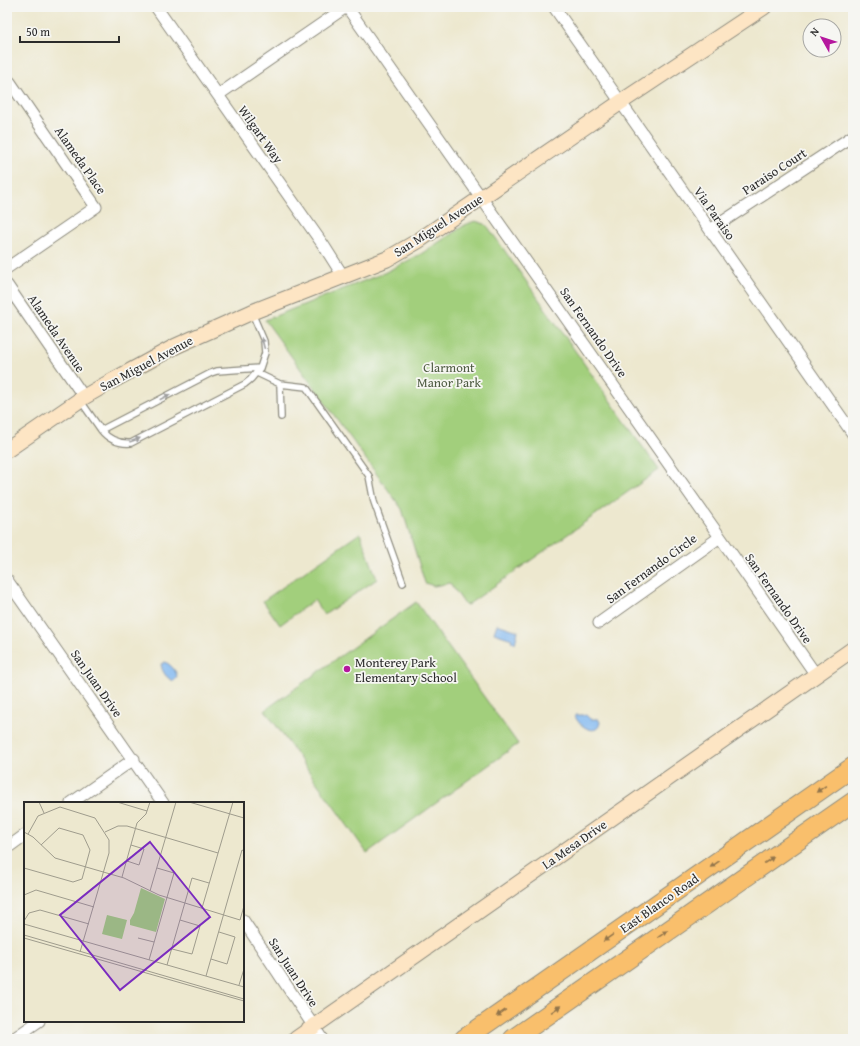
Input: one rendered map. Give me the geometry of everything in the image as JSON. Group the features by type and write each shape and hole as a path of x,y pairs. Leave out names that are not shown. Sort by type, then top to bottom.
{"highway":[{"name":"East Blanco Road","path":"464,1039 853,767"},
{"path":"512,1039 853,802"}],"street":[{"name":"Wilgart Way","path":"156,7 324,246 343,276"},
{"name":"San Fernando Drive","path":"218,95 346,7 720,536 816,675"},
{"name":"Via Paraiso","path":"554,7 853,434"},
{"name":"San Miguel Avenue","path":"7,450 82,398 176,346 252,312 394,255 436,229 758,9"},
{"name":"Alameda Place","path":"7,84 10,82 96,207 7,268"},
{"name":"Paraiso Court","path":"710,230 853,136"},
{"name":"Alameda Avenue","path":"7,285 82,398"},
{"name":"San Fernando Circle","path":"599,623 720,536"},
{"name":"San Juan Drive","path":"7,580 134,759 162,802"},
{"name":"La Mesa Drive","path":"296,1039 318,1033 853,649"},
{"path":"72,802 134,759"},
{"path":"7,848 24,836"},
{"name":"San Juan Drive","path":"244,921 318,1033"},
{"path":"13,1039 38,1022"}],"lane":[{"path":"82,398 105,435 115,441 125,443 137,441 245,384 258,370 264,359 265,348 252,312"},
{"path":"101,430 211,373 258,370 280,384 306,387 369,476 374,502 403,583"},
{"path":"280,384 280,417"}],"green space":[{"name":"Clarmont Manor Park","path":"475,221 485,224 488,227 659,470 466,606 450,583 434,586 425,583 402,509 265,320 384,273 421,254 465,225"},
{"path":"360,533 377,579 324,615 314,600 280,625 263,601"},
{"path":"416,602 518,744 367,853 265,710"}],"water":[{"path":"497,624 518,631 515,643 511,641 512,639 494,633"},
{"path":"165,662 176,672 177,677 174,681 169,679 164,672 161,664"},
{"path":"575,715 586,715 590,719 598,719 600,722 596,729 588,729 579,723"}],"place":[{"name":"Monterey Park Elementary School","path":"347,669"}]}
